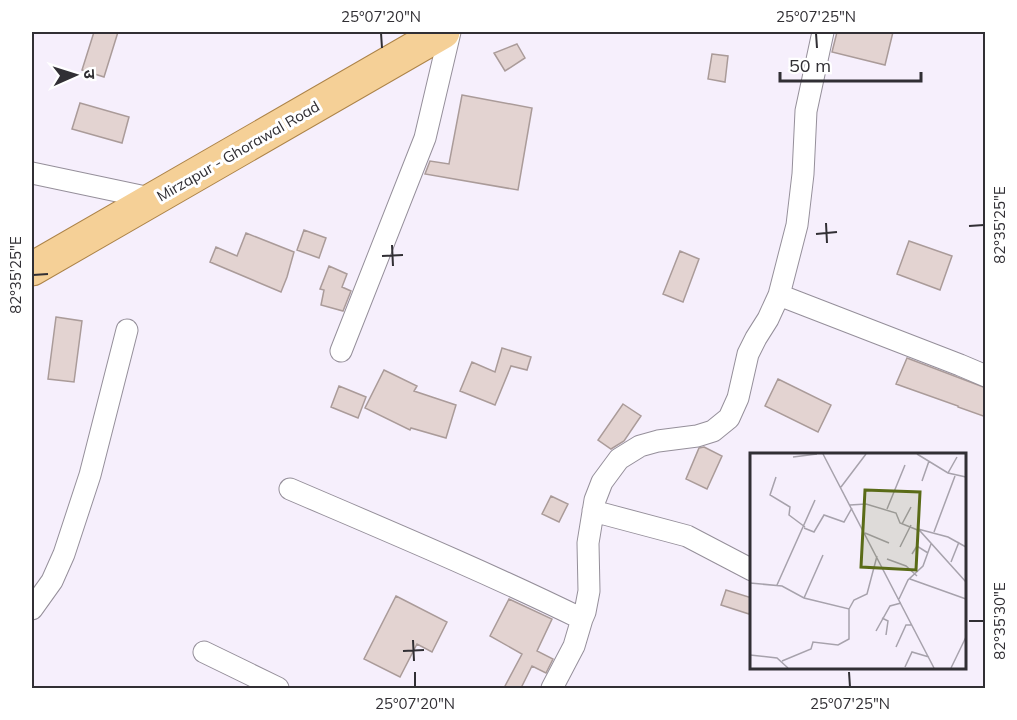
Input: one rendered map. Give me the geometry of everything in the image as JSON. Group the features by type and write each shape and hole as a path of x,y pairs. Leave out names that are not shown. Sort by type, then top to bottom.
{"main road":[{"name":"Mirzapur - Ghorawal Road","path":"32,269 443,32"}],"street":[{"path":"340,351 425,138 450,32"},
{"path":"552,688 574,645 585,612 589,591 588,543 595,500 602,482 611,468 626,453 640,446 713,431 729,418 738,398 748,354 779,295 796,225 803,174 806,111 823,32"},
{"path":"32,173 155,199"},
{"path":"779,295 986,376"},
{"path":"32,609 52,581 64,554 90,475 127,330"},
{"path":"290,489 516,586 582,619"},
{"path":"593,511 687,536 750,569"},
{"path":"204,652 278,688"}],"building":[{"path":"94,32 118,32 104,77 82,70"},
{"path":"837,32 893,32 885,65 832,52"},
{"path":"517,44 525,58 505,71 494,53"},
{"path":"712,54 728,56 725,82 708,79"},
{"path":"462,95 532,108 518,190 425,174 430,161 449,164"},
{"path":"80,103 129,117 122,143 72,129"},
{"path":"304,230 326,238 319,258 297,250"},
{"path":"246,233 294,252 281,292 210,262 216,247 237,256"},
{"path":"909,241 952,256 940,290 897,274"},
{"path":"680,251 699,259 683,302 663,294"},
{"path":"329,266 347,274 342,287 351,291 343,311 321,305 324,290 320,289"},
{"path":"56,317 82,321 74,382 48,379"},
{"path":"502,348 531,357 527,370 511,366 495,405 460,391 472,362 495,372"},
{"path":"907,358 986,388 986,417 896,384"},
{"path":"384,370 417,386 414,391 456,405 446,438 411,428 410,430 365,408"},
{"path":"778,379 831,405 818,432 765,406"},
{"path":"339,386 366,397 358,418 331,407"},
{"path":"623,404 641,416 624,441 611,449 598,440"},
{"path":"704,447 722,456 707,489 686,479 699,448"},
{"path":"551,496 568,504 559,522 542,514"},
{"path":"726,590 750,597 749,614 721,605"},
{"path":"396,596 447,622 432,652 417,644 400,677 364,659"},
{"path":"509,599 552,619 537,651 553,659 546,673 532,666 521,688 504,688 522,654 490,636"}]}
